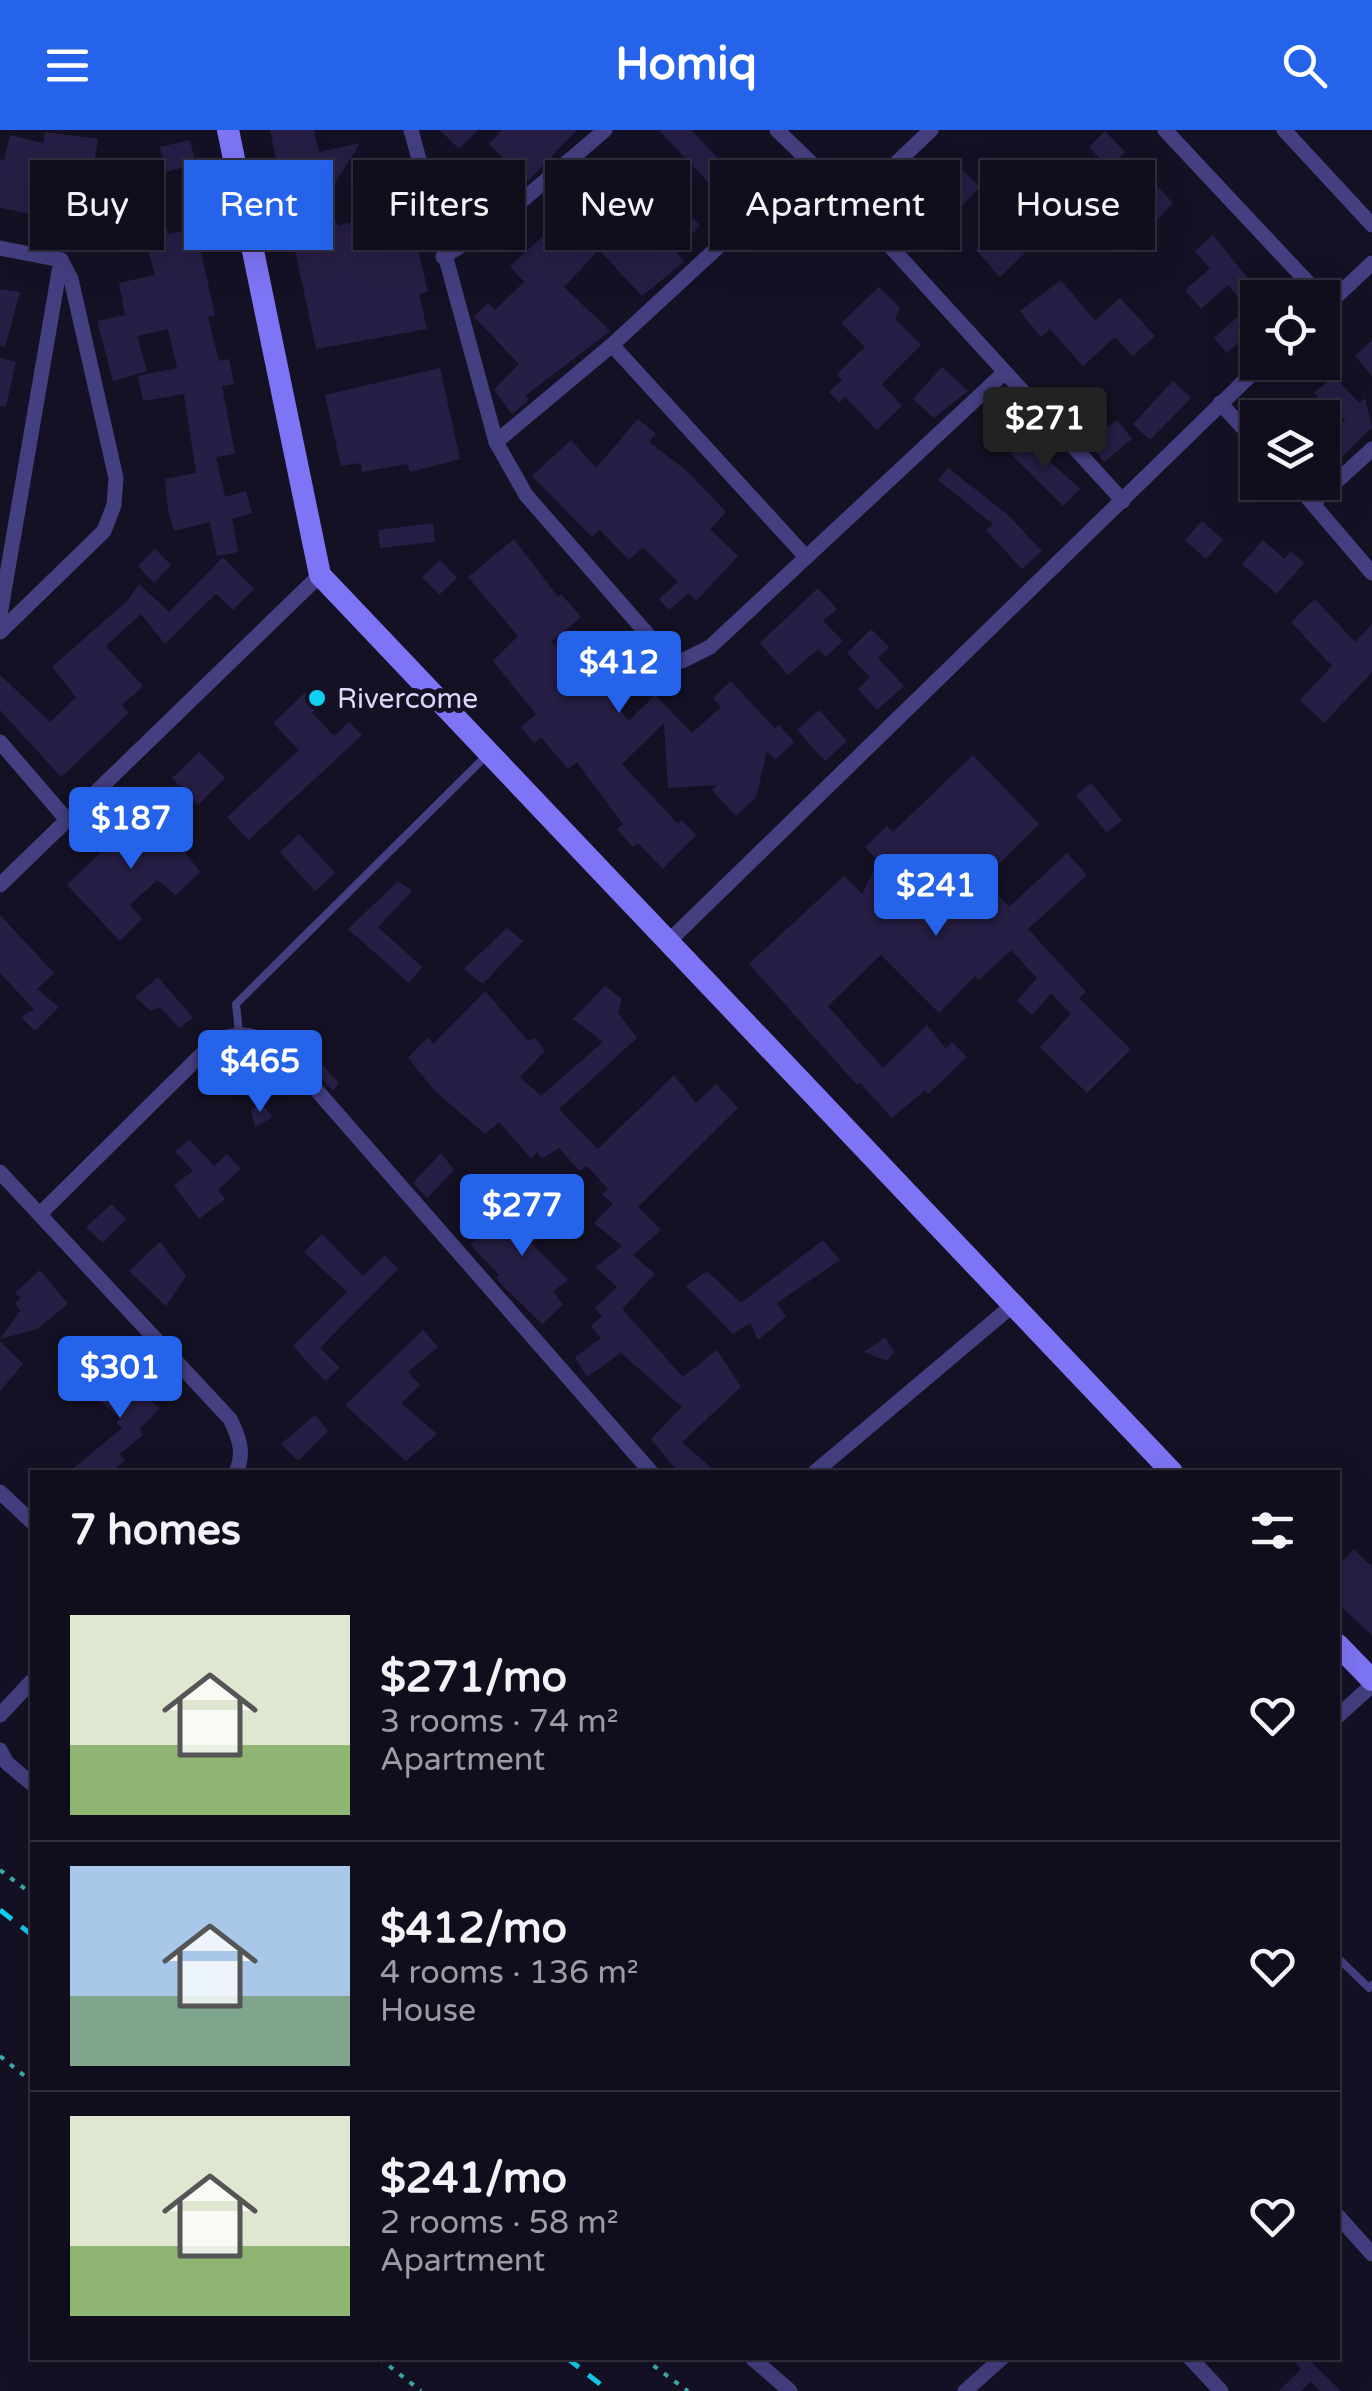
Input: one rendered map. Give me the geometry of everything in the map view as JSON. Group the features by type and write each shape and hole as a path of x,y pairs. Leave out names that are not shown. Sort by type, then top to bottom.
{"street":[{"path":"228,130 320,575 1170,1470"},
{"path":"411,130 496,442 526,495 663,652 682,661 710,647 1005,372"},
{"path":"444,257 491,227 605,130"},
{"path":"777,130 808,160"},
{"path":"899,160 931,130"},
{"path":"1166,130 1302,280"},
{"path":"1284,130 1372,226"},
{"path":"0,248 61,260"},
{"path":"496,442 612,346 715,250"},
{"path":"893,250 1123,501"},
{"path":"0,615 61,260"},
{"path":"0,632 104,531 114,505 116,478 71,279 61,260"},
{"path":"1340,292 1372,263"},
{"path":"612,346 806,557"},
{"path":"668,942 1245,380"},
{"path":"1220,403 1240,425"},
{"path":"1313,503 1372,449"},
{"path":"1310,500 1372,573"},
{"path":"0,884 320,575"},
{"path":"0,742 68,821"},
{"path":"41,1213 216,1040 239,1032 264,1039 298,1069 649,1470"},
{"path":"0,1172 230,1419 240,1438 236,1470"},
{"path":"817,1470 1013,1305"},
{"path":"0,1492 30,1520"},
{"path":"1340,1648 1372,1682 1340,1714"},
{"path":"0,1715 30,1683"},
{"path":"0,1750 7,1763 30,1782"},
{"path":"1340,2218 1372,2254"},
{"path":"754,2360 790,2391"},
{"path":"965,2391 1000,2360"},
{"path":"1192,2360 1221,2391"}],"lane":[{"path":"239,1032 236,1004 490,753"},
{"path":"1340,1960 1369,1988 1372,1985"}],"path":[{"path":"0,1870 30,1892"},
{"path":"0,2056 30,2080"},
{"path":"381,2360 421,2391"},
{"path":"646,2360 688,2391"}],"building":[{"path":"270,130 314,130 319,152 360,143 333,187 333,160 276,160"},
{"path":"440,130 478,130 459,149"},
{"path":"502,130 577,130 528,181 525,160 506,160 489,144"},
{"path":"659,130 691,130 720,160 710,160 710,184"},
{"path":"1105,131 1125,152 1117,160 1101,160 1089,147"},
{"path":"45,132 98,139 95,160 30,160 30,214 0,208 0,159 4,160 10,135 43,143"},
{"path":"190,140 195,160 184,160 184,167 166,172 160,147"},
{"path":"963,171 980,187 960,208"},
{"path":"1155,184 1173,203 1155,218"},
{"path":"333,211 338,226 353,222 353,250 418,250 428,292 419,294 427,329 316,349 295,250 333,250"},
{"path":"690,216 700,225 690,236"},
{"path":"164,217 168,234 184,231 184,250 207,250 201,252 215,315 208,317 219,361 229,359 234,384 222,386 235,454 216,457 225,497 246,491 252,513 232,519 238,552 217,556 210,522 174,531 165,479 196,473 184,394 143,401 138,376 177,368 168,329 137,336 147,371 113,381 97,321 125,315 119,283 155,275 148,250 164,250"},
{"path":"545,234 545,250 599,250 564,287 610,331 525,396 529,400 512,414 494,390 519,364 474,317 488,303 495,310 524,282 510,266"},
{"path":"1213,235 1249,280 1240,280 1240,299 1228,285 1201,309 1185,290 1210,269 1195,251"},
{"path":"980,246 980,250 1028,250 1000,277 976,250"},
{"path":"599,250 678,250 684,262 642,296"},
{"path":"1061,280 1095,321 1120,298 1155,336 1133,356 1115,337 1083,366 1050,329 1041,337 1020,311"},
{"path":"879,287 900,308 895,319 921,345 882,384 902,406 877,430 845,397 839,403 829,392 842,380 837,374 865,347 841,323"},
{"path":"0,289 20,292 5,347 0,346"},
{"path":"1240,315 1240,341 1227,353 1214,338"},
{"path":"1372,340 1372,376 1355,356"},
{"path":"0,358 16,362 6,406 0,406"},
{"path":"942,367 968,391 934,418 913,399"},
{"path":"440,368 460,459 410,472 407,464 362,472 361,463 341,466 325,395"},
{"path":"1329,380 1338,380 1359,403 1365,398 1372,427 1340,459 1340,424 1346,418 1340,418 1340,400 1320,400 1314,393"},
{"path":"1173,381 1191,398 1150,440 1133,424"},
{"path":"638,419 656,434 649,442 687,471 726,512 710,529 738,556 696,601 689,593 669,610 659,599 678,582 643,547 629,560 600,530 592,537 532,476 571,440 596,468"},
{"path":"1117,420 1132,439 1104,462 1089,442"},
{"path":"1024,438 1080,489 1063,506 1011,454"},
{"path":"948,468 1007,514 1042,551 1022,569 986,530 993,524 938,480"},
{"path":"1202,521 1223,540 1206,559 1185,540"},
{"path":"433,523 435,542 380,548 378,530"},
{"path":"514,539 558,597 561,594 581,617 551,642 587,670 629,721 655,695 692,733 721,707 713,698 731,681 775,729 779,725 794,742 775,760 767,751 756,797 736,816 712,790 717,785 668,788 664,723 622,764 678,824 682,820 696,835 663,869 638,843 633,847 617,829 623,824 577,762 568,769 541,737 534,743 521,727 536,714 493,661 518,636 468,577"},
{"path":"1263,540 1284,559 1291,551 1304,563 1277,594 1242,564"},
{"path":"155,549 171,565 154,583 138,566"},
{"path":"223,557 254,589 233,610 216,594 165,644 141,614 106,646 143,686 122,705 129,713 61,777 0,710 0,675 50,722 76,697 52,667 128,600 139,584 169,612"},
{"path":"440,560 457,578 439,595 422,577"},
{"path":"818,588 837,609 823,621 843,641 826,657 818,649 788,675 760,643"},
{"path":"1315,599 1355,642 1372,624 1372,672 1324,723 1300,700 1332,666 1291,622"},
{"path":"871,629 889,647 878,658 904,686 877,710 858,689 870,677 847,653"},
{"path":"309,689 322,703 312,713 334,736 349,722 362,735 249,840 227,817 299,750 273,723"},
{"path":"819,710 847,741 825,761 797,730"},
{"path":"199,752 225,778 198,805 172,778"},
{"path":"973,755 1039,824 983,879 1009,907 1067,853 1087,875 1028,929 1086,992 1079,998 1131,1049 1087,1093 1040,1047 1071,1014 1051,993 1032,1015 1017,1001 1037,978 1011,950 979,980 975,976 939,1013 881,955 828,1006 883,1068 927,1025 946,1049 952,1042 967,1057 928,1094 925,1090 892,1118 860,1083 857,1085 749,964 844,876 862,894 878,861 865,847 887,826 893,832"},
{"path":"1091,783 1122,820 1107,833 1076,795"},
{"path":"153,811 200,872 176,895 157,880 130,905 142,919 120,941 67,885 105,848 90,834 106,822 117,836"},
{"path":"299,834 335,873 315,891 280,852"},
{"path":"398,881 412,891 378,927 422,967 409,983 348,929"},
{"path":"0,915 54,973 37,989 59,1007 35,1031 21,1017 34,1009 0,973"},
{"path":"507,928 523,941 483,984 464,969"},
{"path":"158,977 193,1018 179,1028 160,1007 151,1011 135,997"},
{"path":"605,986 622,999 618,1013 637,1038 559,1109 598,1149 674,1075 696,1103 716,1084 738,1108 638,1207 661,1230 633,1255 655,1274 622,1309 683,1377 717,1350 741,1387 682,1442 714,1470 676,1470 651,1439 682,1407 621,1353 587,1377 575,1357 601,1338 591,1326 602,1316 595,1308 617,1287 596,1267 622,1246 594,1223 613,1204 602,1194 608,1189 587,1166 580,1171 559,1148 542,1159 537,1152 531,1158 499,1122 485,1134 435,1091 408,1058 428,1037 433,1044 485,991 528,1041 535,1038 545,1051 520,1077 541,1096 603,1042 573,1019"},
{"path":"305,1047 339,1083 333,1091 298,1054"},
{"path":"261,1103 273,1117 255,1127 251,1110"},
{"path":"190,1140 214,1166 227,1154 241,1169 218,1190 225,1199 199,1219 174,1185 193,1171 175,1151"},
{"path":"441,1153 454,1170 427,1198 413,1183"},
{"path":"529,1193 542,1208 536,1212 544,1227 528,1240 568,1280 553,1291 563,1305 542,1324 501,1284 496,1278 499,1275 470,1244"},
{"path":"112,1204 126,1219 103,1243 86,1227"},
{"path":"322,1234 363,1276 385,1255 398,1269 320,1348 340,1368 325,1381 293,1346 347,1292 304,1252"},
{"path":"823,1240 840,1260 777,1303 786,1317 758,1340 750,1323 733,1334 686,1286 707,1271 741,1303"},
{"path":"160,1242 186,1276 166,1306 129,1271"},
{"path":"40,1270 68,1304 37,1329 0,1339 20,1311 15,1303 21,1298 15,1293"},
{"path":"423,1330 438,1347 408,1372 420,1385 401,1403 437,1434 406,1461 345,1405"},
{"path":"885,1337 894,1352 887,1361 864,1352"},
{"path":"0,1341 23,1364 0,1391"},
{"path":"121,1367 149,1389 143,1396 160,1408 140,1429 143,1435 120,1454 125,1460 113,1470 71,1470 122,1428 116,1423 120,1418 93,1395"},
{"path":"315,1415 328,1431 298,1461 281,1444"},
{"path":"1354,1549 1372,1567 1372,1635 1340,1606 1340,1564"},
{"path":"1293,2360 1309,2360 1341,2391 1320,2391 1311,2381 1301,2391 1279,2391 1301,2369"}],"railway":[{"path":"0,1910 30,1933"},
{"path":"570,2360 609,2391"}],"place":[{"name":"Rivercome","path":"317,698"}]}
